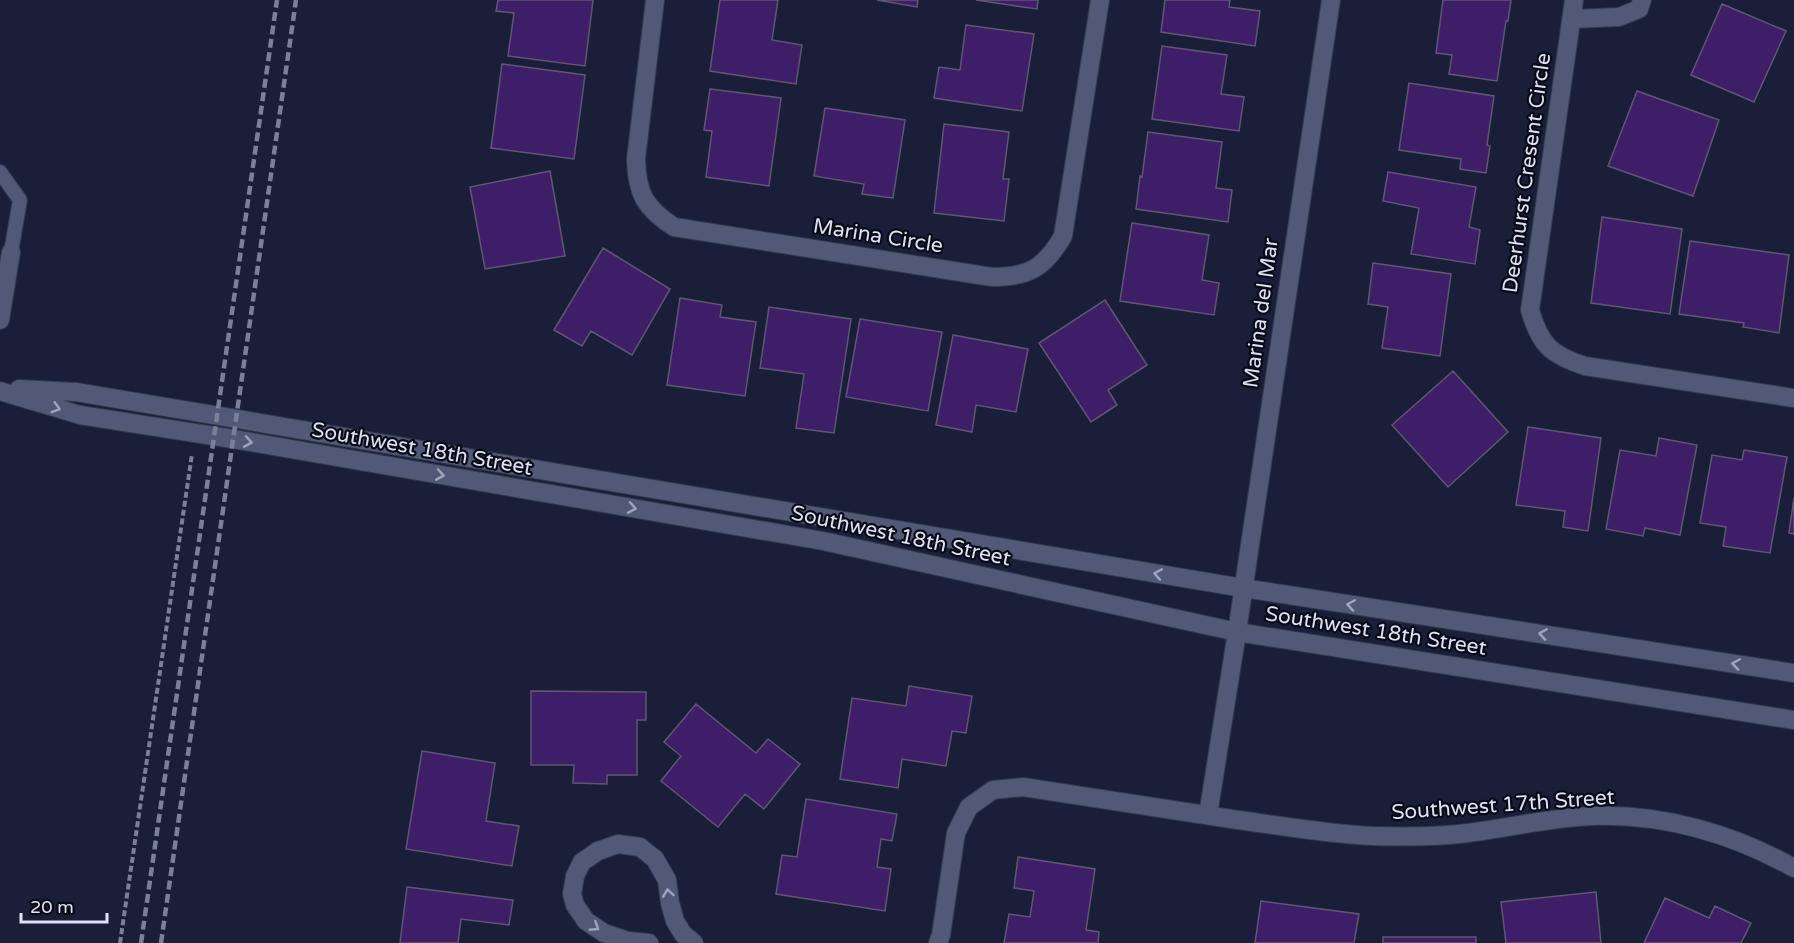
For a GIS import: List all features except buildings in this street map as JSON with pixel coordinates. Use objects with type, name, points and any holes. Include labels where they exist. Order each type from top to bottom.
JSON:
[{"type":"street","name":"Marina Circle","points":[[655,0],[636,159],[637,180],[644,199],[657,216],[674,227],[992,277],[1013,277],[1038,267],[1053,254],[1063,236],[1100,0]]},
{"type":"street","name":"Marina del Mar","points":[[1237,632],[1331,0]]},
{"type":"street","name":"Deerhurst Cresent Circle","points":[[1574,0],[1530,310],[1536,330],[1548,347],[1564,359],[1585,366],[1794,398]]},
{"type":"street","points":[[1572,19],[1619,18],[1639,9],[1642,0]]},
{"type":"street","points":[[0,320],[11,252]]},
{"type":"street","name":"Southwest 18th Street","points":[[0,390],[76,392],[1243,588],[1794,673]]},
{"type":"street","name":"Southwest 18th Street","points":[[0,390],[80,415],[823,541],[1237,632],[1794,720]]},
{"type":"street","points":[[1208,815],[1237,632]]},
{"type":"street","name":"Southwest 17th Street","points":[[938,943],[956,833],[969,807],[993,790],[1023,787],[1341,834],[1404,837],[1468,833],[1564,818],[1596,816],[1658,820],[1719,834],[1749,845],[1794,868]]},
{"type":"street","points":[[649,943],[628,941],[604,933],[586,921],[575,905],[572,894],[575,876],[582,862],[598,851],[618,844],[640,847],[656,859],[667,880],[675,921],[683,934],[694,943]]},
{"type":"lane","points":[[0,172],[20,200],[11,252]]},
{"type":"path","points":[[120,943],[195,434]]},
{"type":"railway","points":[[141,943],[277,0]]},
{"type":"railway","points":[[161,943],[296,0]]}]
